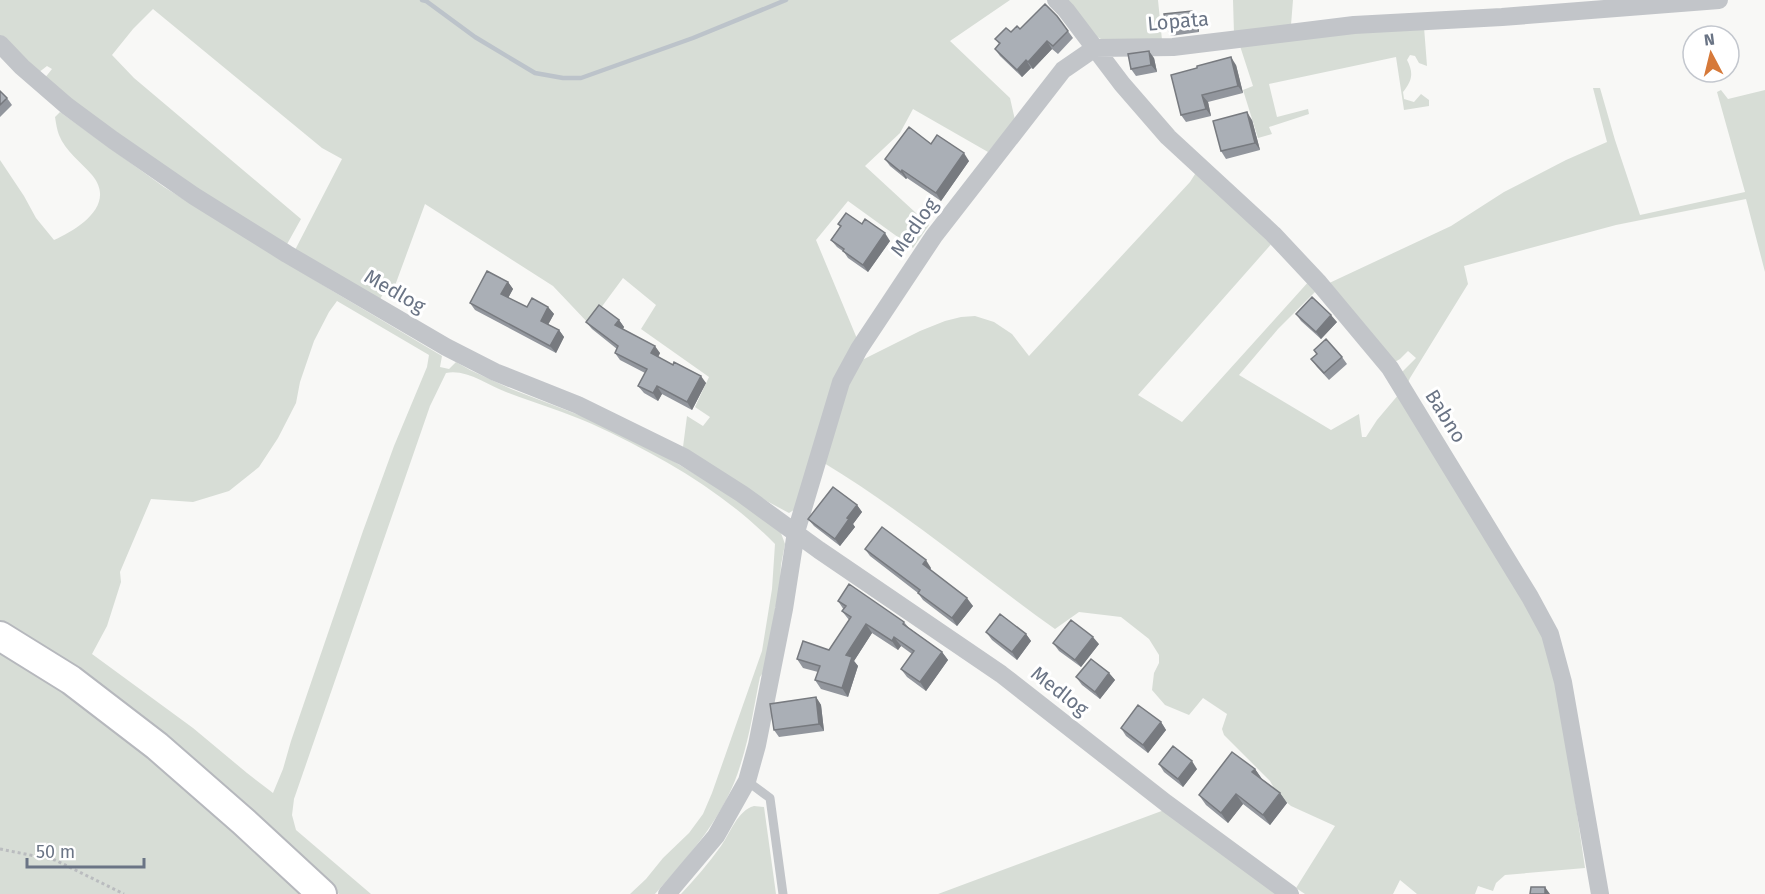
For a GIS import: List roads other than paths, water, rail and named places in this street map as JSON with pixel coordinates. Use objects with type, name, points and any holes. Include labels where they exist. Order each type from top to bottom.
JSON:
[{"type":"main road","points":[[0,636],[71,680],[157,746],[322,894]]},
{"type":"street","points":[[1056,0],[1095,48]]},
{"type":"street","name":"Lopata","points":[[1095,48],[1173,46],[1354,25],[1502,17],[1719,0]]},
{"type":"street","name":"Medlog","points":[[0,45],[67,106],[113,140],[194,196],[287,254],[446,347],[485,367],[578,405],[684,457],[742,494],[819,550],[1001,674],[1166,803],[1290,894]]},
{"type":"street","name":"Medlog","points":[[796,532],[841,382],[859,349],[934,236],[1020,124],[1063,70],[1095,48]]},
{"type":"street","name":"Babno","points":[[1095,48],[1122,84],[1168,137],[1273,234],[1319,283],[1390,368],[1530,597],[1550,634],[1563,682],[1600,894]]},
{"type":"street","points":[[667,894],[716,836],[747,781],[757,745],[784,609],[796,532]]},
{"type":"lane","points":[[747,781],[770,798],[783,894]]},
{"type":"waterway","points":[[422,0],[475,37],[535,73],[563,78],[581,78],[693,38],[786,0]]}]
